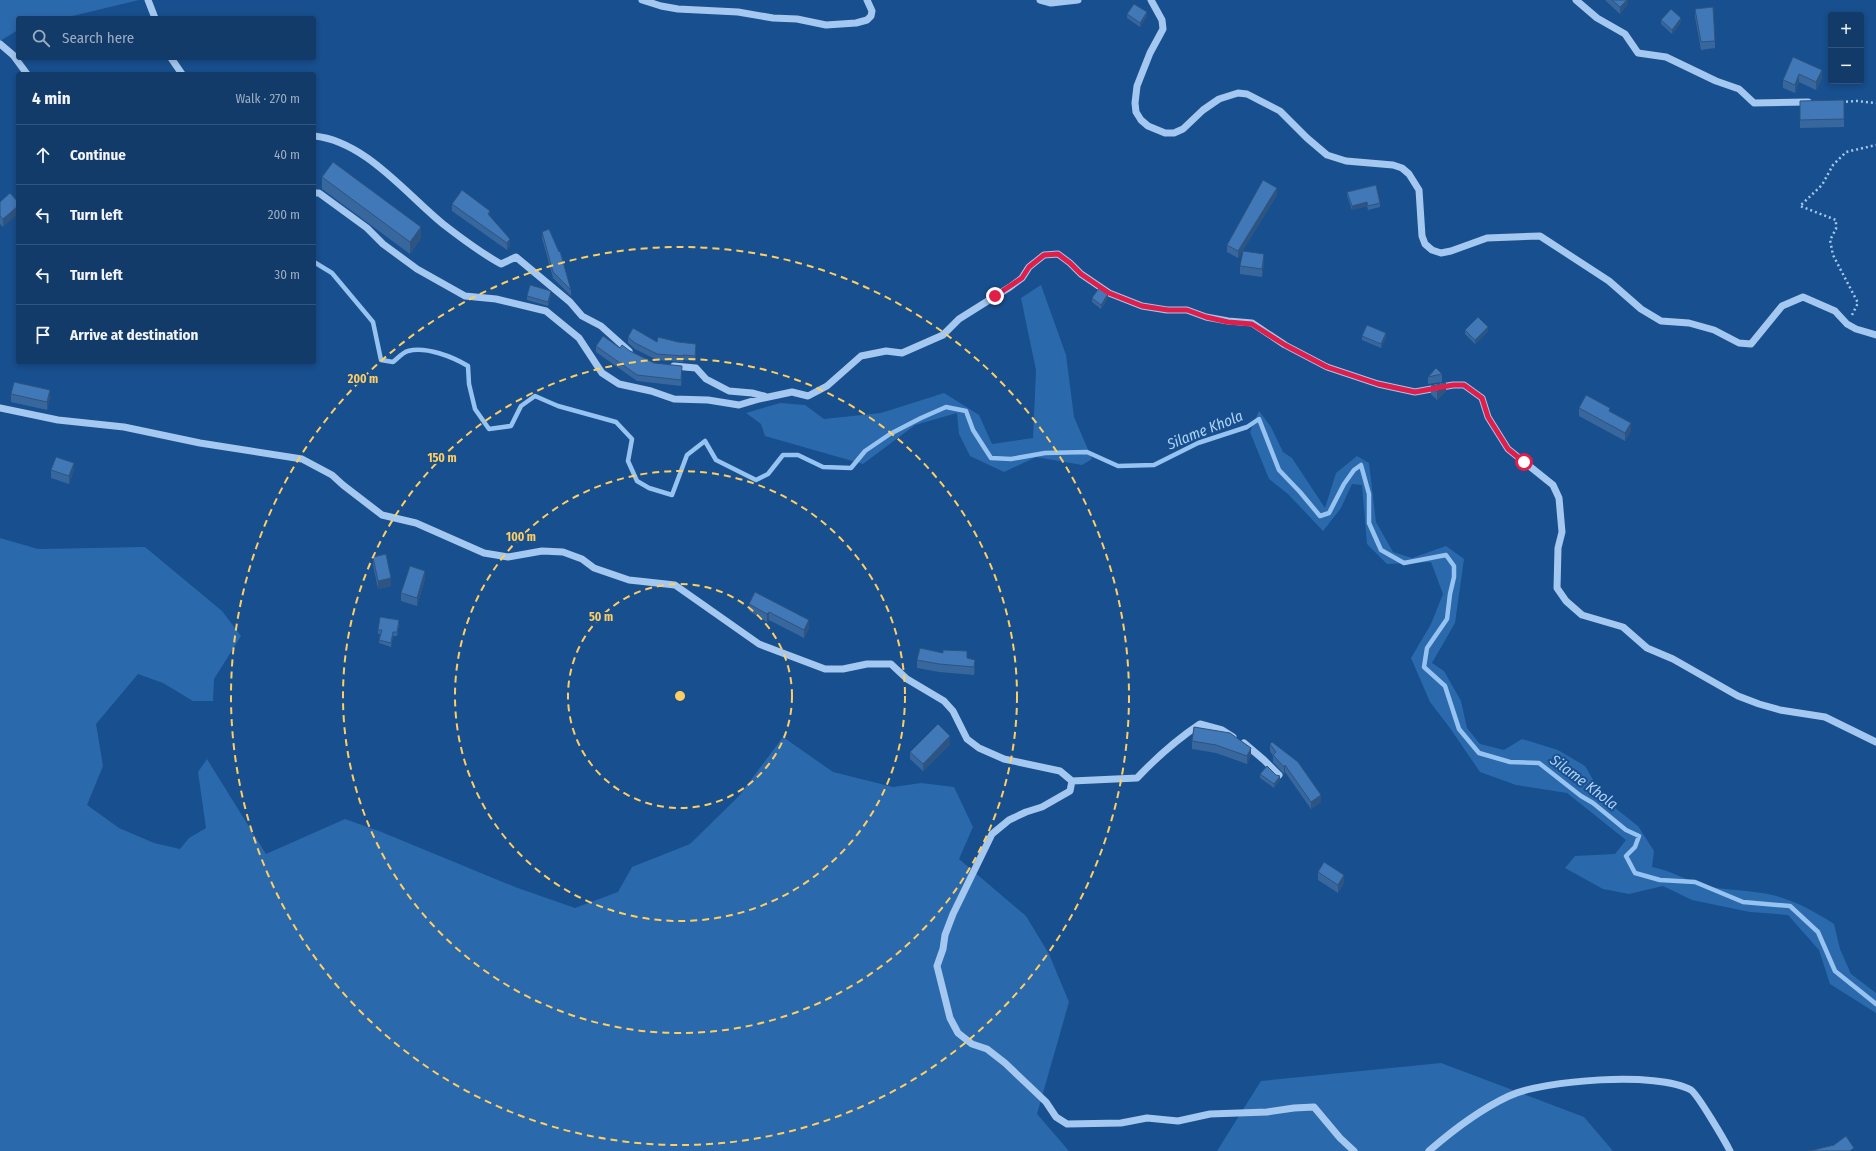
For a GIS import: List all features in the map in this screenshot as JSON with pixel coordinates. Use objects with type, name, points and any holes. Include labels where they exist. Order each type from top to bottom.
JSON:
[{"type":"street","points":[[148,0],[154,16]]},
{"type":"street","points":[[642,0],[661,6],[678,9],[738,12],[773,18],[797,19],[826,25],[856,23],[867,20],[871,16],[872,10],[867,0]]},
{"type":"street","points":[[1040,0],[1051,3],[1078,0]]},
{"type":"street","points":[[1151,0],[1162,20],[1163,29],[1150,52],[1137,86],[1135,103],[1136,112],[1141,120],[1148,126],[1164,133],[1174,133],[1183,130],[1211,103],[1219,98],[1238,93],[1247,94],[1280,111],[1307,138],[1327,155],[1346,161],[1393,165],[1402,168],[1409,174],[1419,190],[1422,236],[1425,244],[1432,250],[1441,253],[1486,238],[1540,236],[1609,281],[1641,309],[1662,321],[1689,324],[1714,330],[1739,343],[1750,344],[1782,306],[1803,297],[1834,311],[1846,324],[1856,329],[1876,335]]},
{"type":"street","points":[[1576,0],[1597,18],[1625,34],[1638,53],[1666,57],[1716,81],[1739,89],[1754,103],[1814,102]]},
{"type":"street","points":[[0,44],[16,58]]},
{"type":"street","points":[[17,60],[26,72]]},
{"type":"street","points":[[172,60],[181,72]]},
{"type":"street","points":[[316,137],[348,145],[380,168],[444,224],[489,257],[501,264],[516,257],[570,302],[582,316],[601,326],[632,353],[638,356]]},
{"type":"street","points":[[316,194],[319,193],[367,228],[383,244],[417,269],[465,296],[496,299],[546,311],[579,338],[602,373],[619,384],[674,398],[708,400],[738,405],[766,397],[792,392],[808,396],[827,386],[862,356],[886,351],[902,353],[943,335],[959,319],[1022,278],[1029,267],[1044,255],[1058,254],[1081,274],[1109,293],[1142,306],[1168,310],[1187,310],[1206,317],[1228,322],[1252,324],[1285,345],[1327,367],[1378,384],[1415,392],[1453,385],[1464,385],[1482,398],[1488,417],[1508,449],[1553,485],[1559,498],[1562,532],[1558,548],[1557,588],[1566,601],[1582,615],[1623,627],[1647,648],[1672,659],[1745,698],[1780,710],[1825,717],[1876,742]]},
{"type":"street","points":[[669,366],[696,368],[706,379],[729,392],[752,393],[766,397]]},
{"type":"street","points":[[0,408],[58,420],[124,427],[200,443],[302,459],[332,475],[382,515],[416,523],[484,553],[508,557],[542,551],[563,552],[582,559],[594,568],[629,580],[675,585],[759,644],[825,669],[842,669],[867,664],[891,664],[907,679],[944,701],[953,711],[967,739],[979,748],[1004,759],[1060,771],[1072,781],[1137,778],[1155,759],[1182,736],[1200,724],[1222,730],[1245,744],[1279,775]]},
{"type":"street","points":[[1072,781],[1070,791],[1042,807],[1026,812],[1009,820],[992,834],[953,914],[945,935],[943,949],[937,966],[950,1018],[958,1033],[972,1044],[987,1049],[1005,1063],[1046,1102],[1056,1117],[1067,1124],[1121,1123],[1147,1118],[1178,1120],[1210,1114],[1267,1112],[1314,1107],[1340,1138],[1354,1151]]},
{"type":"street","points":[[1429,1151],[1469,1118],[1510,1096],[1539,1087],[1578,1082],[1628,1080],[1679,1085],[1692,1091],[1704,1107],[1730,1151]]},
{"type":"path","points":[[1837,102],[1857,101],[1876,103]]},
{"type":"path","points":[[1846,324],[1858,303],[1833,255],[1830,240],[1836,229],[1836,220],[1800,206],[1822,185],[1833,165],[1846,152],[1876,145]]},
{"type":"shaded area","points":[[0,0],[139,0],[72,16],[16,16],[16,31],[0,41]]},
{"type":"shaded area","points":[[1041,285],[1066,355],[1074,417],[1092,459],[1082,465],[1036,457],[1004,472],[970,456],[959,434],[957,413],[915,425],[863,464],[765,436],[761,424],[746,413],[780,403],[805,405],[824,419],[881,413],[944,393],[979,415],[992,444],[1033,438],[1036,370],[1021,298]]},
{"type":"shaded area","points":[[1259,411],[1271,427],[1283,452],[1292,458],[1325,508],[1336,473],[1357,456],[1369,463],[1376,522],[1393,552],[1412,558],[1446,546],[1464,559],[1455,623],[1432,663],[1444,671],[1461,701],[1467,728],[1480,744],[1504,750],[1522,739],[1558,750],[1585,766],[1605,800],[1638,826],[1654,851],[1652,867],[1710,887],[1755,892],[1782,898],[1809,909],[1834,924],[1840,949],[1851,974],[1876,993],[1876,1013],[1830,984],[1819,950],[1788,915],[1750,912],[1692,900],[1663,886],[1629,894],[1603,889],[1565,868],[1575,856],[1615,854],[1626,840],[1567,793],[1516,785],[1480,772],[1430,702],[1411,658],[1431,624],[1443,594],[1431,562],[1387,564],[1367,544],[1362,485],[1352,484],[1341,508],[1323,531],[1288,494],[1269,479],[1250,432]]},
{"type":"shaded area","points":[[0,538],[38,549],[145,547],[222,611],[241,636],[214,679],[213,701],[193,701],[163,683],[138,674],[96,724],[103,766],[87,805],[119,828],[154,843],[180,849],[189,838],[206,828],[198,772],[207,759],[266,854],[345,819],[379,831],[515,887],[575,908],[618,892],[632,867],[690,844],[739,796],[783,737],[833,772],[893,787],[921,783],[954,787],[973,827],[959,859],[1026,916],[1049,954],[1069,1002],[1037,1114],[1069,1151],[0,1151]]},
{"type":"shaded area","points":[[1441,1063],[1584,1117],[1613,1151],[1217,1151],[1261,1081]]},
{"type":"building","points":[[1612,0],[1627,0],[1620,7]]},
{"type":"building","points":[[1134,4],[1147,12],[1140,23],[1127,14]]},
{"type":"building","points":[[1713,7],[1715,41],[1701,42],[1695,9]]},
{"type":"building","points":[[1671,9],[1681,18],[1672,30],[1661,20]]},
{"type":"building","points":[[1793,57],[1822,70],[1816,82],[1799,74],[1795,85],[1783,80]]},
{"type":"building","points":[[1844,100],[1844,119],[1800,120],[1800,101]]},
{"type":"building","points":[[333,162],[421,227],[410,242],[322,177]]},
{"type":"building","points":[[1263,180],[1277,188],[1238,251],[1227,245]]},
{"type":"building","points":[[1376,185],[1380,203],[1368,206],[1367,202],[1352,206],[1347,192]]},
{"type":"building","points":[[462,190],[490,211],[488,214],[510,239],[507,243],[452,204]]},
{"type":"building","points":[[10,193],[16,200],[16,208],[3,219],[0,216],[0,202]]},
{"type":"building","points":[[549,229],[559,252],[560,251],[571,290],[553,272],[542,232]]},
{"type":"building","points":[[1243,251],[1264,254],[1262,269],[1240,266]]},
{"type":"building","points":[[530,285],[551,291],[548,302],[527,296]]},
{"type":"building","points":[[1099,288],[1108,294],[1101,305],[1092,298]]},
{"type":"building","points":[[1478,317],[1488,327],[1475,340],[1465,330]]},
{"type":"building","points":[[1367,325],[1386,333],[1381,344],[1362,336]]},
{"type":"building","points":[[633,328],[657,342],[658,337],[678,342],[696,344],[695,356],[657,354],[635,343],[628,337]]},
{"type":"building","points":[[603,336],[620,348],[622,345],[630,351],[654,363],[682,366],[681,380],[637,375],[596,346]]},
{"type":"building","points":[[1436,368],[1442,374],[1428,377]]},
{"type":"building","points":[[14,382],[50,390],[47,402],[11,394]]},
{"type":"building","points":[[1446,383],[1437,392],[1431,386]]},
{"type":"building","points":[[1586,395],[1610,408],[1609,411],[1631,423],[1625,433],[1579,408]]},
{"type":"building","points":[[56,457],[74,463],[69,476],[51,470]]},
{"type":"building","points":[[386,554],[391,578],[378,581],[373,557]]},
{"type":"building","points":[[410,566],[425,571],[417,598],[401,593]]},
{"type":"building","points":[[755,592],[809,620],[804,630],[769,612],[767,614],[749,604]]},
{"type":"building","points":[[380,617],[399,620],[397,632],[393,632],[391,643],[379,640],[382,630],[378,630]]},
{"type":"building","points":[[920,648],[943,653],[943,650],[967,651],[967,658],[975,660],[974,667],[939,664],[917,660]]},
{"type":"building","points":[[938,724],[950,736],[923,764],[910,752]]},
{"type":"building","points":[[1194,727],[1230,733],[1251,748],[1247,756],[1216,745],[1192,741]]},
{"type":"building","points":[[1272,742],[1298,762],[1321,795],[1311,802],[1285,765],[1284,767],[1273,755],[1276,752],[1270,744]]},
{"type":"building","points":[[1267,766],[1276,775],[1280,776],[1274,784],[1260,774]]},
{"type":"building","points":[[1324,862],[1344,875],[1338,885],[1318,872]]},
{"type":"building","points":[[1846,1136],[1854,1148],[1850,1151],[1809,1151],[1834,1145]]},
{"type":"waterway","name":"Silame Khola","points":[[316,263],[332,273],[373,322],[381,360],[393,362],[406,352],[423,350],[439,353],[468,366],[469,384],[475,409],[489,429],[511,426],[521,406],[535,396],[558,406],[616,422],[632,439],[628,461],[637,481],[649,488],[672,495],[687,455],[705,441],[716,460],[756,480],[768,474],[783,455],[798,455],[823,467],[851,468],[865,451],[890,434],[946,407],[966,411],[973,430],[991,458],[1011,459],[1045,453],[1087,452],[1118,466],[1154,465],[1198,443],[1247,427],[1259,419],[1279,470],[1320,516],[1329,513],[1344,484],[1354,470],[1361,465],[1369,494],[1369,523],[1381,550],[1404,563],[1446,555],[1454,566],[1454,577],[1447,619],[1427,648],[1424,667],[1445,686],[1459,729],[1479,753],[1510,762],[1539,763],[1581,796],[1593,803],[1626,830],[1639,836],[1635,847],[1626,856],[1635,873],[1660,880],[1695,882],[1743,902],[1790,906],[1818,932],[1835,971],[1876,1004]]},
{"type":"route","points":[[995,296],[1022,278],[1029,267],[1044,255],[1058,254],[1081,274],[1109,293],[1142,306],[1168,310],[1187,310],[1206,317],[1228,322],[1252,324],[1285,345],[1327,367],[1378,384],[1415,392],[1453,385],[1464,385],[1482,398],[1488,417],[1508,449],[1524,462]]}]
